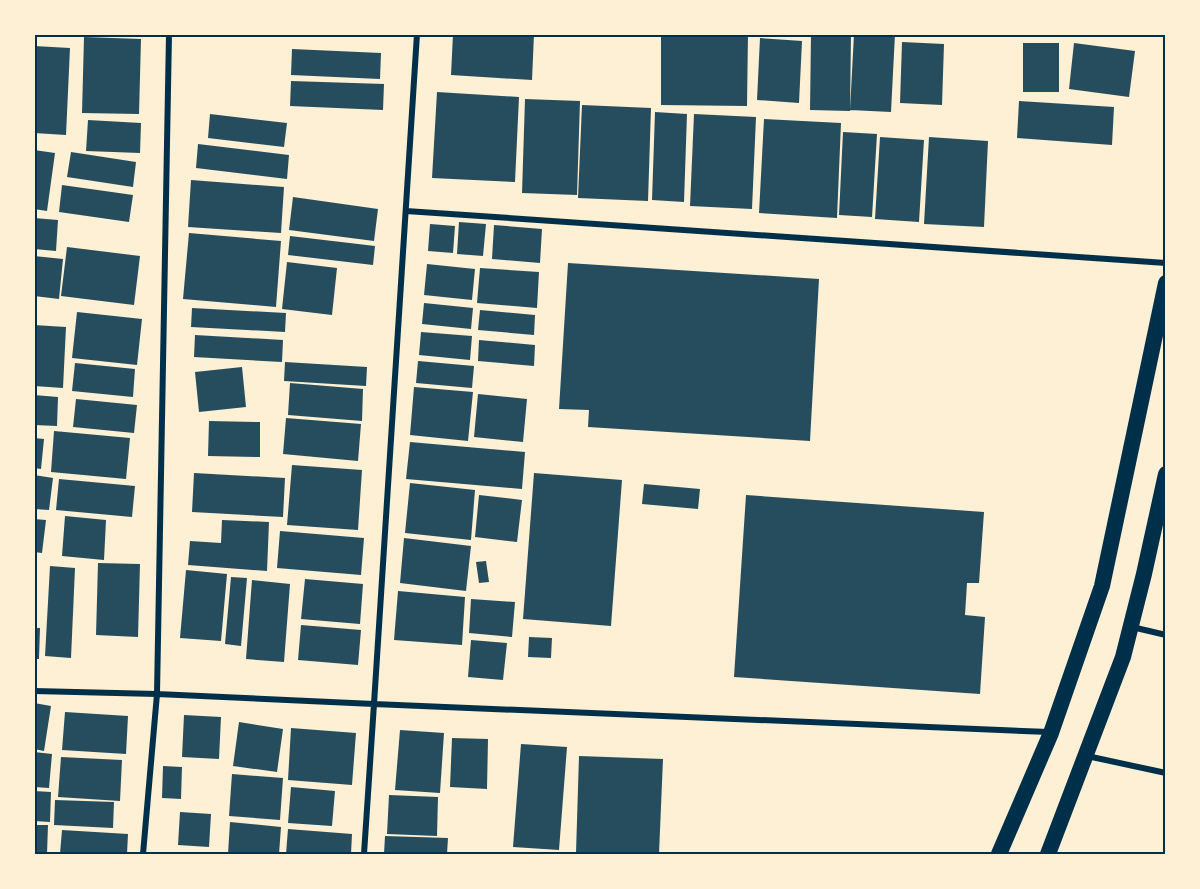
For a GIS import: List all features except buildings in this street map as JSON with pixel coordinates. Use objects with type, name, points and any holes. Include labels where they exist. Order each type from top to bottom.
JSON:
[{"type":"highway","points":[[999,855],[1051,733],[1101,586],[1166,283]]},
{"type":"highway","points":[[1048,855],[1123,657],[1166,474]]},
{"type":"street","points":[[143,855],[157,694],[169,34]]},
{"type":"street","points":[[364,855],[417,34]]},
{"type":"street","points":[[406,211],[1166,263]]},
{"type":"street","points":[[1131,626],[1166,635]]},
{"type":"street","points":[[34,691],[157,694],[1051,733]]},
{"type":"street","points":[[1086,756],[1166,773]]}]
